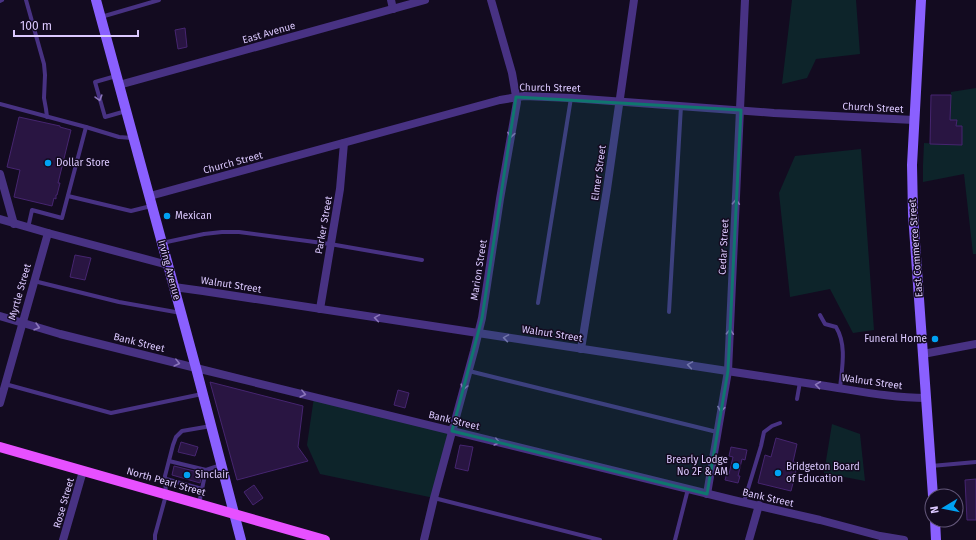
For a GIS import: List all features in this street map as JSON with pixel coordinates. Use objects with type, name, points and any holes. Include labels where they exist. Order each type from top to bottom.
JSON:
[{"type":"main road","name":"North Pearl Street","points":[[0,447],[326,540]]},
{"type":"street","name":"Irving Avenue","points":[[96,0],[241,540]]},
{"type":"street","points":[[391,0],[393,9]]},
{"type":"street","name":"East Avenue","points":[[118,80],[162,74],[424,0]]},
{"type":"street","name":"Marion Street","points":[[424,540],[482,318],[517,102],[512,73],[491,0]]},
{"type":"street","name":"Elmer Street","points":[[580,349],[607,189],[634,0]]},
{"type":"street","name":"Cedar Street","points":[[708,494],[728,371],[745,0]]},
{"type":"street","name":"East Commerce Street","points":[[921,0],[912,165],[913,214],[932,488]]},
{"type":"street","name":"Church Street","points":[[151,201],[344,143],[500,100],[516,97],[546,96],[782,113],[914,120]]},
{"type":"street","name":"Parker Street","points":[[320,309],[340,189],[344,143]]},
{"type":"street","points":[[0,174],[14,224]]},
{"type":"street","points":[[0,220],[168,265]]},
{"type":"street","name":"Myrtle Street","points":[[0,403],[3,385],[48,233]]},
{"type":"street","name":"Walnut Street","points":[[174,287],[840,388],[901,397],[926,398]]},
{"type":"street","name":"Bank Street","points":[[0,316],[60,334],[196,368],[708,494],[759,505],[870,537],[904,540]]},
{"type":"street","points":[[923,354],[976,344]]},
{"type":"street","name":"Rose Street","points":[[63,540],[83,471]]},
{"type":"street","points":[[749,540],[759,505]]},
{"type":"street","points":[[935,528],[936,540]]},
{"type":"lane","points":[[26,0],[44,64],[44,98],[47,117]]},
{"type":"lane","points":[[100,17],[159,0]]},
{"type":"lane","points":[[118,80],[95,82],[105,117],[126,111]]},
{"type":"lane","points":[[538,303],[571,98]]},
{"type":"lane","points":[[0,104],[119,137],[134,138]]},
{"type":"lane","points":[[669,312],[681,105]]},
{"type":"lane","points":[[28,228],[32,210],[62,218],[86,127]]},
{"type":"lane","points":[[68,196],[131,211],[151,201]]},
{"type":"lane","points":[[162,243],[204,234],[239,232],[330,244],[422,260]]},
{"type":"lane","points":[[34,281],[119,302],[181,313]]},
{"type":"lane","points":[[820,315],[825,324],[836,327],[840,334],[843,356],[840,388]]},
{"type":"lane","points":[[469,371],[718,432]]},
{"type":"lane","points":[[797,399],[800,382]]},
{"type":"lane","points":[[3,385],[111,413],[203,394]]},
{"type":"lane","points":[[744,502],[764,432],[772,426],[780,423]]},
{"type":"lane","points":[[155,540],[166,495],[165,476],[176,437],[182,431],[211,426]]},
{"type":"lane","points":[[169,461],[206,470],[221,466]]},
{"type":"lane","points":[[931,466],[976,462]]},
{"type":"lane","points":[[199,504],[206,470]]},
{"type":"lane","points":[[166,479],[202,489]]},
{"type":"lane","points":[[675,540],[688,489]]},
{"type":"lane","points":[[434,498],[600,540]]},
{"type":"highlighted area","points":[[516,97],[741,110],[728,371],[707,494],[452,431],[482,318]]},
{"type":"green space","points":[[792,0],[856,0],[860,54],[816,59],[807,78],[782,84]]},
{"type":"green space","points":[[976,88],[976,254],[973,254],[964,174],[923,182],[923,165],[924,143],[962,145],[962,126],[956,126],[956,120],[950,120],[951,92]]},
{"type":"green space","points":[[861,149],[874,330],[853,333],[830,289],[790,297],[779,193],[795,156]]},
{"type":"green space","points":[[314,397],[452,431],[434,498],[320,474],[307,445]]},
{"type":"green space","points":[[832,424],[860,434],[865,481],[824,473]]},
{"type":"building","points":[[185,28],[187,47],[178,49],[175,30]]},
{"type":"building","points":[[931,95],[951,95],[950,120],[957,120],[956,126],[962,126],[962,145],[930,144]]},
{"type":"building","points":[[19,117],[60,126],[71,130],[58,183],[60,183],[56,199],[54,198],[52,206],[14,197],[20,170],[7,167]]},
{"type":"building","points":[[75,255],[91,258],[85,280],[70,277]]},
{"type":"building","points":[[210,382],[303,406],[298,447],[308,461],[237,480]]},
{"type":"building","points":[[398,390],[409,393],[405,408],[394,405]]},
{"type":"building","name":"Bridgeton Board of Education","points":[[776,438],[797,444],[793,462],[798,463],[791,491],[758,483],[765,455],[771,457]]},
{"type":"building","points":[[181,442],[198,447],[195,456],[178,452]]},
{"type":"building","points":[[460,445],[473,447],[468,471],[455,468]]},
{"type":"building","name":"Brearly Lodge No 2F & AM","points":[[731,447],[747,450],[745,460],[742,459],[738,483],[725,480],[727,473],[729,474],[733,457],[729,456]]},
{"type":"building","name":"Sinclair","points":[[174,466],[202,473],[200,483],[172,475]]},
{"type":"building","points":[[976,479],[976,520],[967,520],[965,480]]},
{"type":"building","points":[[254,485],[263,498],[253,505],[244,492]]},
{"type":"place","name":"Dollar Store","points":[[48,163]]},
{"type":"place","name":"Mexican","points":[[167,216]]},
{"type":"place","name":"Funeral Home","points":[[935,339]]},
{"type":"place","name":"Brearly Lodge No 2F & AM","points":[[736,466]]},
{"type":"place","name":"Bridgeton Board of Education","points":[[778,473]]},
{"type":"place","name":"Sinclair","points":[[187,475]]}]
